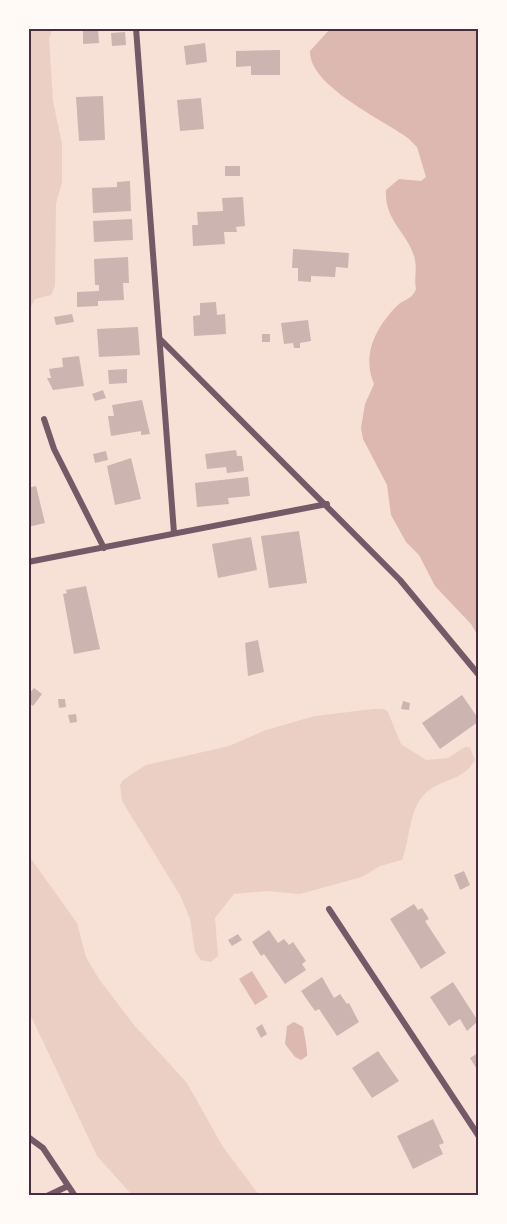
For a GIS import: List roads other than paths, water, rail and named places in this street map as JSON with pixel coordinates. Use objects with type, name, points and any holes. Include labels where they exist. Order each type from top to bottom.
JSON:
[{"type":"street","points":[[136,28],[174,533]]},
{"type":"street","points":[[160,339],[327,504],[400,580],[478,674]]},
{"type":"street","points":[[44,419],[54,449],[104,548]]},
{"type":"street","points":[[28,562],[327,504]]},
{"type":"street","points":[[329,909],[478,1135]]},
{"type":"street","points":[[28,1137],[43,1148],[75,1196]]},
{"type":"street","points":[[47,1196],[68,1186]]}]
